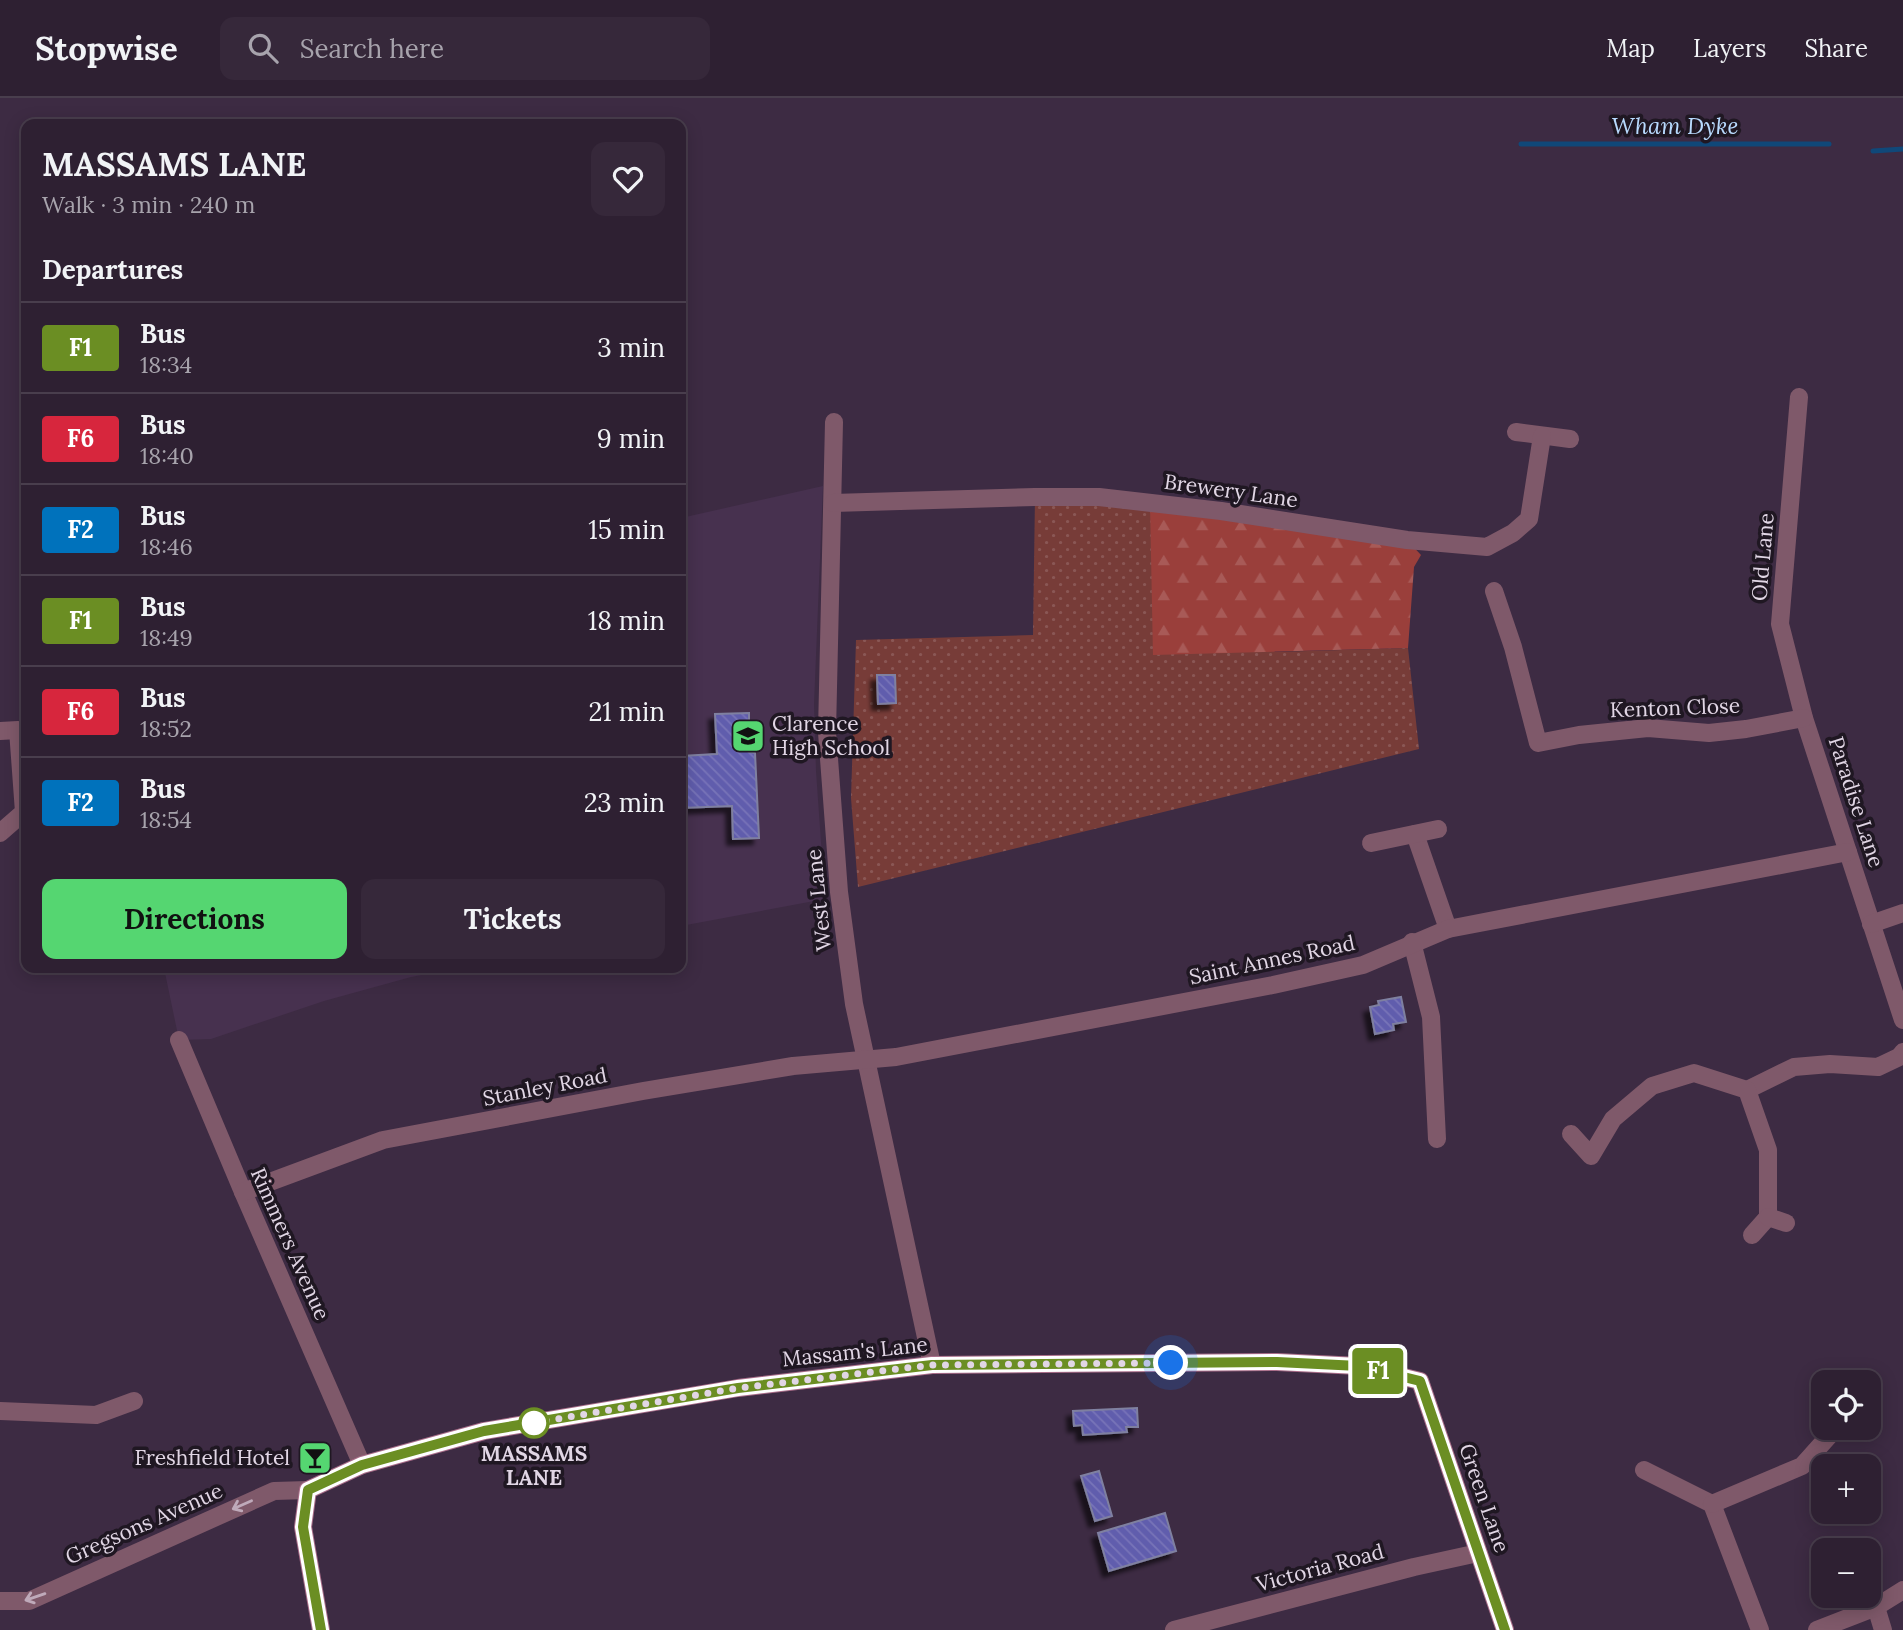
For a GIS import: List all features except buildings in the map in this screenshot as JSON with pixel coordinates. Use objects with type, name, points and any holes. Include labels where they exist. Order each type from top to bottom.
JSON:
[{"type":"street","name":"Old Lane","points":[[1799,397],[1780,625],[1804,718]]},
{"type":"street","name":"West Lane","points":[[834,422],[827,732],[839,892],[854,1004],[932,1365]]},
{"type":"street","points":[[1516,432],[1570,439]]},
{"type":"street","name":"Brewery Lane","points":[[833,503],[1035,497],[1099,498],[1221,511],[1407,540],[1487,547],[1513,533],[1529,519],[1542,436]]},
{"type":"street","name":"Kenton Close","points":[[1494,591],[1513,647],[1538,743],[1578,735],[1648,728],[1709,733],[1804,718]]},
{"type":"street","name":"Paradise Lane","points":[[1804,718],[1903,1020]]},
{"type":"street","points":[[0,731],[18,730],[21,771]]},
{"type":"street","points":[[0,833],[21,815]]},
{"type":"street","points":[[1371,843],[1438,829]]},
{"type":"street","points":[[1415,834],[1448,929]]},
{"type":"street","name":"Saint Annes Road","points":[[865,1058],[909,1054],[1273,985],[1363,965],[1448,929],[1848,852]]},
{"type":"street","points":[[1871,924],[1903,914]]},
{"type":"street","points":[[1412,942],[1431,1017],[1437,1139]]},
{"type":"street","name":"Rimmers Avenue","points":[[179,1040],[362,1465]]},
{"type":"street","points":[[1571,1134],[1591,1156],[1614,1119],[1652,1086],[1694,1073],[1747,1090],[1794,1068],[1830,1064],[1878,1068],[1903,1052]]},
{"type":"street","name":"Stanley Road","points":[[243,1192],[383,1140],[643,1091],[793,1066],[865,1058]]},
{"type":"street","points":[[1747,1090],[1768,1150],[1768,1217],[1752,1235]]},
{"type":"street","points":[[1768,1217],[1786,1223]]},
{"type":"street","name":"Massam's Lane","points":[[308,1490],[362,1465],[484,1431],[738,1388],[932,1365],[1277,1362],[1359,1366],[1420,1381]]},
{"type":"street","name":"Green Lane","points":[[1420,1381],[1505,1630]]},
{"type":"street","points":[[0,1411],[96,1415],[134,1401]]},
{"type":"street","points":[[1712,1504],[1802,1466],[1825,1440]]},
{"type":"street","points":[[1644,1470],[1712,1504],[1760,1630]]},
{"type":"street","points":[[308,1490],[303,1527],[321,1630]]},
{"type":"street","name":"Gregsons Avenue","points":[[0,1601],[29,1601],[274,1491],[308,1490]]},
{"type":"street","name":"Victoria Road","points":[[1174,1630],[1414,1567],[1478,1553]]},
{"type":"street","points":[[1881,1604],[1903,1590]]},
{"type":"street","points":[[1817,1630],[1873,1608]]},
{"type":"street","points":[[1876,1608],[1883,1630]]},
{"type":"shaded area","name":"Clarence High School","points":[[823,486],[814,704],[825,899],[686,925],[686,517]]},
{"type":"shaded area","points":[[1035,497],[1150,503],[1275,652],[1408,648],[1419,749],[858,887],[851,798],[856,640],[1033,635]]},
{"type":"shaded area","points":[[165,973],[432,973],[324,1001],[211,1039],[179,1040]]},
{"type":"green space","points":[[1150,503],[1407,540],[1421,555],[1414,567],[1408,648],[1153,655]]},
{"type":"waterway","name":"Wham Dyke","points":[[1521,144],[1829,144]]},
{"type":"waterway","name":"Wham Dyke","points":[[1873,151],[1903,149]]},
{"type":"bus line","name":"F1","points":[[321,1630],[303,1527],[308,1490],[362,1465],[484,1431],[738,1388],[932,1365],[1277,1362],[1359,1366],[1420,1381],[1505,1630]]},
{"type":"place","name":"Clarence High School","points":[[748,736]]},
{"type":"place","name":"MASSAMS LANE","points":[[534,1423]]},
{"type":"place","name":"Freshfield Hotel","points":[[315,1458]]},
{"type":"route","points":[[534,1423],[738,1388],[932,1365],[1171,1363]]}]
